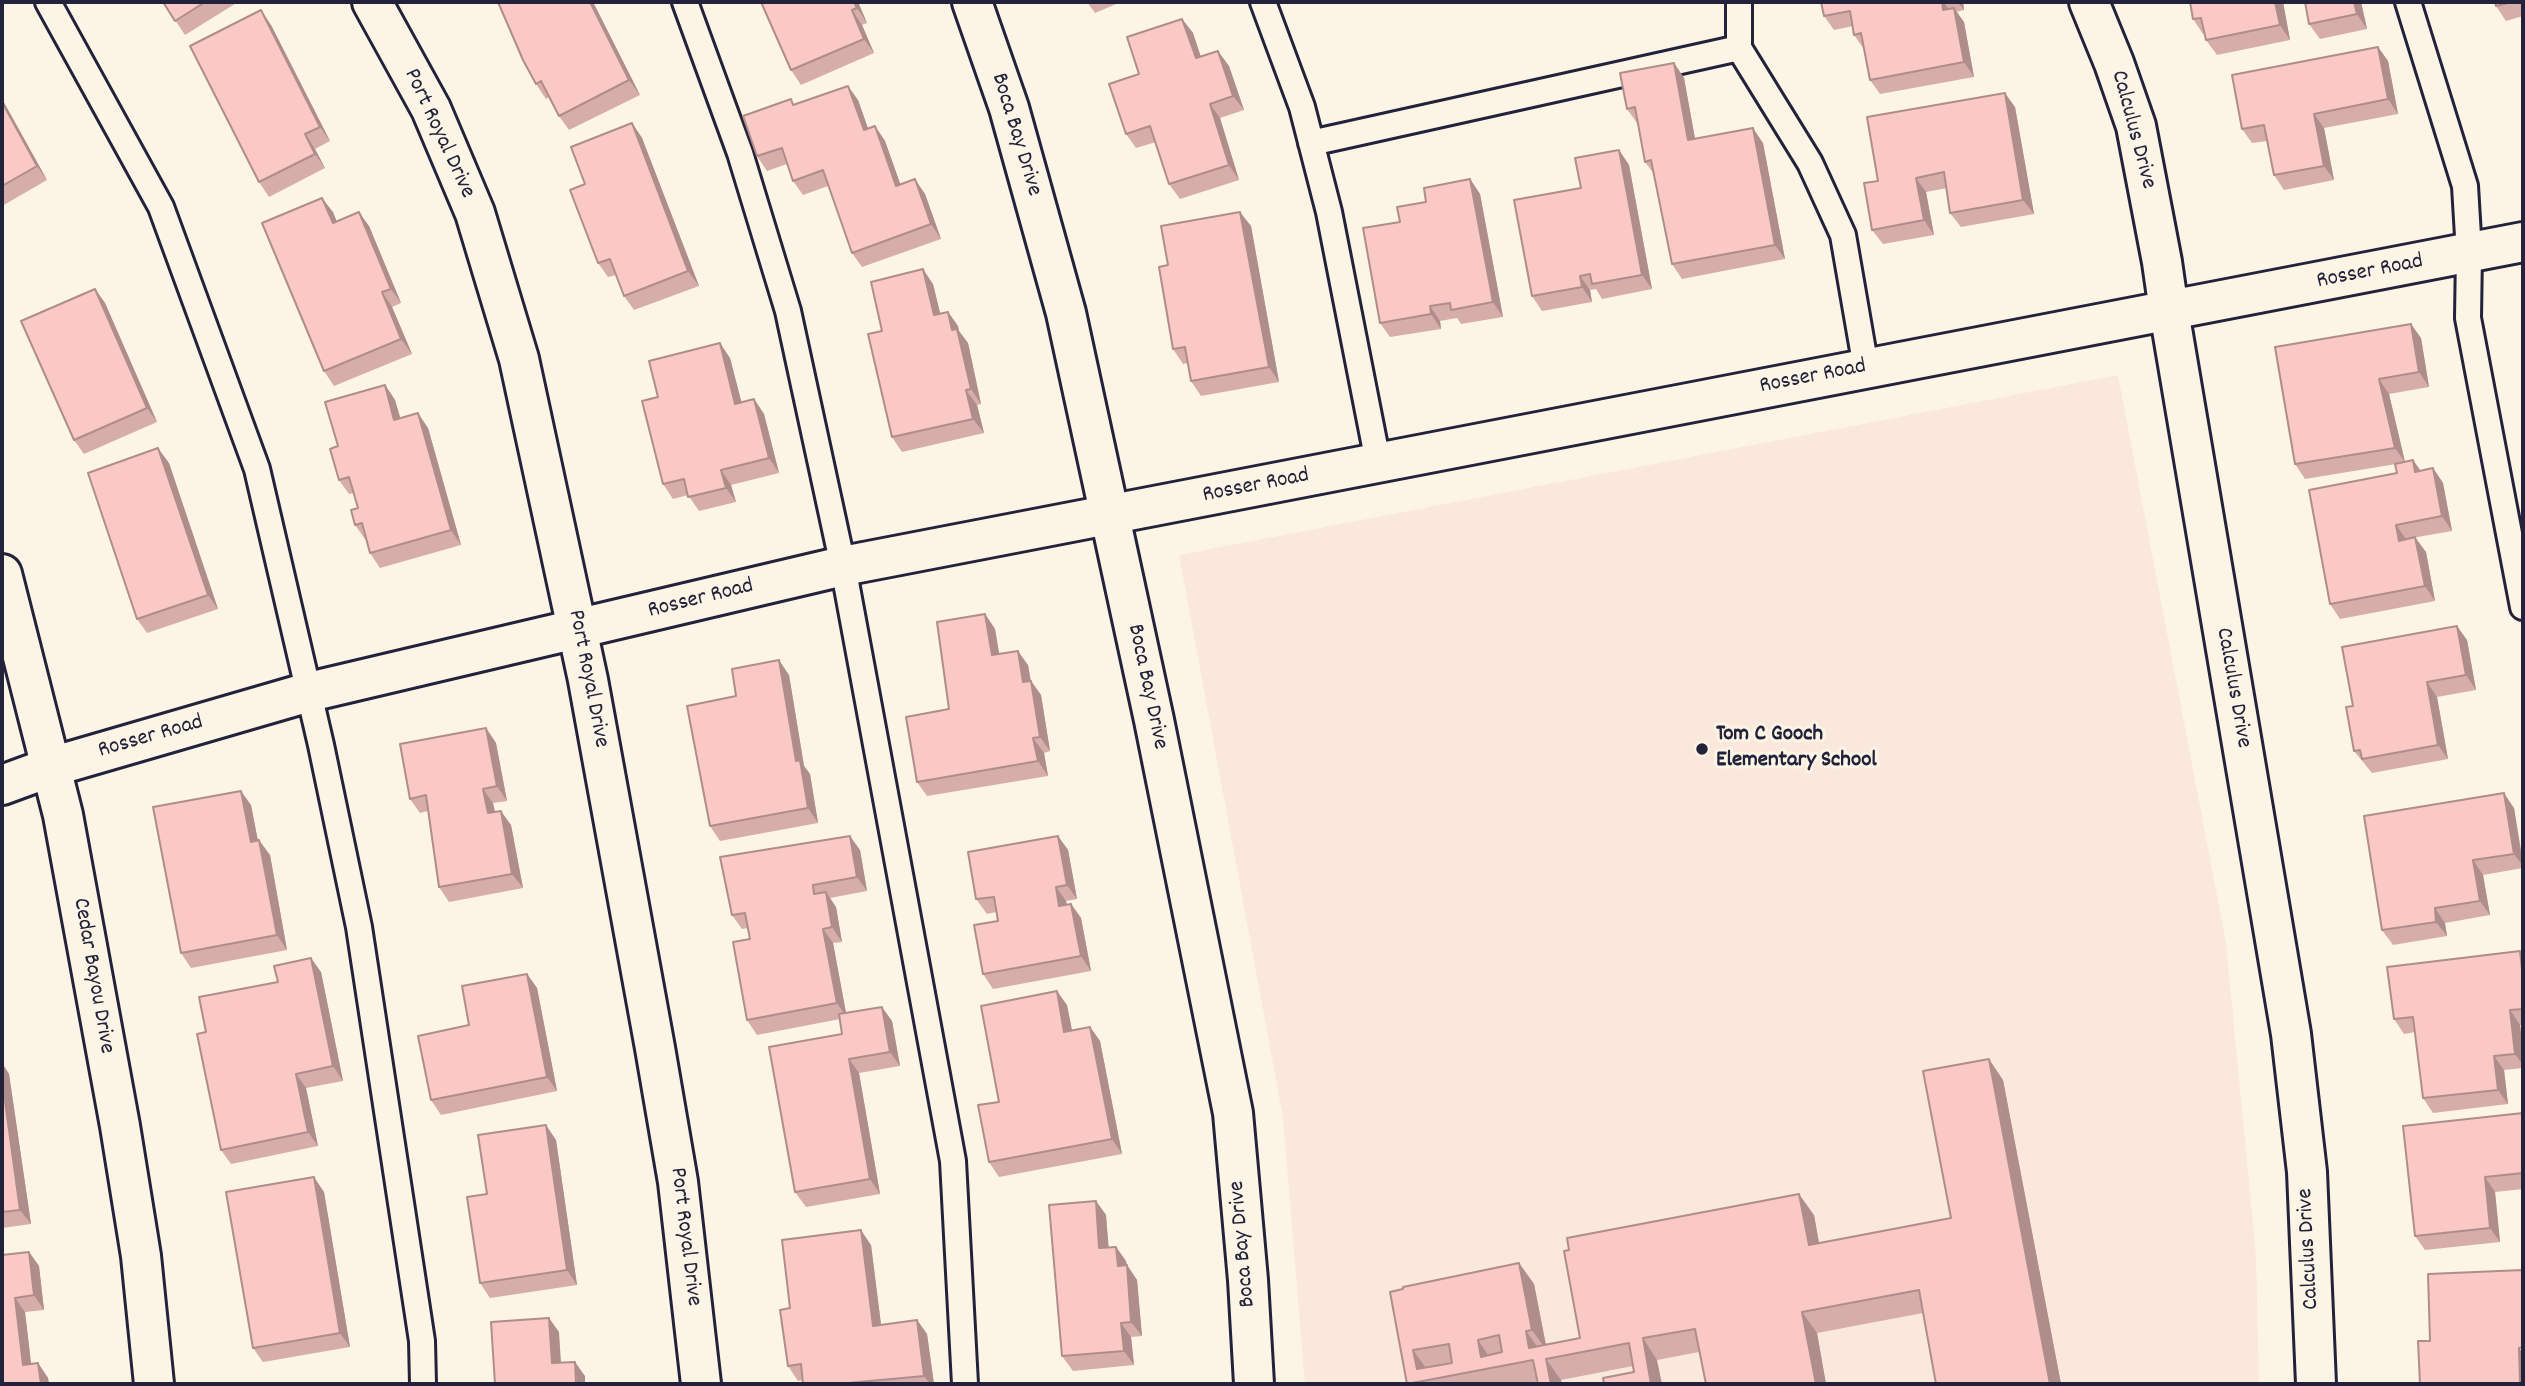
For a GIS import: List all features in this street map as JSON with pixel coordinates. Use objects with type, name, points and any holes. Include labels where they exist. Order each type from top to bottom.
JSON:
[{"type":"street","name":"Port Royal Drive","points":[[372,2],[431,109],[475,213],[519,359],[591,694],[678,1182],[701,1384]]},
{"type":"street","name":"Boca Bay Drive","points":[[972,2],[1009,108],[1066,313],[1233,1113],[1254,1384]]},
{"type":"street","name":"Calculus Drive","points":[[2088,2],[2115,63],[2136,126],[2160,249],[2291,1034],[2307,1172],[2316,1384]]},
{"type":"street","name":"Rosser Road","points":[[2,785],[51,767],[309,692],[843,566],[2523,242]]},
{"type":"street","name":"Cedar Bayou Drive","points":[[2,574],[63,815],[141,1256],[154,1384]]},
{"type":"lane","points":[[48,2],[161,207],[257,470],[309,692],[359,928],[422,1341],[423,1384]]},
{"type":"lane","points":[[685,2],[740,153],[788,311],[843,566],[953,1161],[965,1384]]},
{"type":"lane","points":[[1263,2],[1302,107],[1329,212],[1378,463]]},
{"type":"lane","points":[[1738,2],[1739,48],[1810,163],[1843,235],[1866,368]]},
{"type":"lane","points":[[2408,2],[2465,186],[2469,318],[2523,607]]},
{"type":"lane","points":[[1311,143],[1739,48]]},
{"type":"shaded area","name":"Tom C Gooch Elementary School","points":[[2118,375],[2226,943],[2256,1255],[2259,1384],[1305,1384],[1283,1118],[1179,555]]},
{"type":"building","points":[[163,2],[205,2],[175,21]]},
{"type":"building","points":[[498,2],[590,2],[629,80],[559,116],[541,81],[536,84],[523,60]]},
{"type":"building","points":[[761,2],[854,2],[857,8],[852,10],[864,39],[791,70]]},
{"type":"building","points":[[1821,2],[1942,2],[1943,10],[1954,8],[1964,62],[1870,80],[1861,33],[1854,35],[1850,11],[1824,16]]},
{"type":"building","points":[[2190,2],[2275,2],[2280,25],[2206,40],[2201,18],[2193,19]]},
{"type":"building","points":[[2305,2],[2354,2],[2357,14],[2309,24]]},
{"type":"building","points":[[2495,2],[2512,2],[2496,6]]},
{"type":"building","points":[[261,10],[320,127],[305,134],[315,154],[259,182],[190,46]]},
{"type":"building","points":[[1182,19],[1196,58],[1218,51],[1233,96],[1210,104],[1229,165],[1169,184],[1150,126],[1126,134],[1109,84],[1139,74],[1127,37]]},
{"type":"building","points":[[2378,47],[2388,99],[2314,114],[2324,166],[2274,175],[2264,125],[2242,129],[2232,75]]},
{"type":"building","points":[[1674,63],[1688,140],[1753,128],[1775,245],[1672,264],[1651,160],[1645,162],[1635,107],[1627,109],[1620,73]]},
{"type":"building","points":[[848,86],[864,130],[875,126],[896,186],[915,179],[931,224],[852,253],[823,170],[793,181],[782,148],[757,156],[743,116],[791,99],[793,105]]},
{"type":"building","points":[[2005,93],[2023,200],[1950,213],[1944,172],[1916,178],[1924,220],[1872,230],[1864,183],[1878,181],[1867,117]]},
{"type":"building","points":[[2,102],[37,166],[2,186]]},
{"type":"building","points":[[632,123],[688,271],[624,296],[610,259],[598,263],[570,190],[585,184],[571,147]]},
{"type":"building","points":[[1619,150],[1642,275],[1592,284],[1590,274],[1580,276],[1582,287],[1532,296],[1514,200],[1581,188],[1575,158]]},
{"type":"building","points":[[1470,179],[1493,302],[1451,310],[1450,303],[1430,306],[1431,314],[1380,323],[1363,228],[1400,222],[1397,207],[1426,202],[1424,188]]},
{"type":"building","points":[[322,198],[333,223],[359,212],[391,289],[382,292],[401,339],[324,371],[262,223]]},
{"type":"building","points":[[1240,212],[1269,367],[1191,381],[1185,347],[1173,349],[1159,267],[1168,265],[1161,226]]},
{"type":"building","points":[[923,269],[934,315],[948,312],[952,330],[957,329],[971,389],[966,390],[973,419],[892,437],[868,334],[882,331],[871,282]]},
{"type":"building","points":[[95,289],[147,408],[74,440],[21,321]]},
{"type":"building","points":[[2411,324],[2419,372],[2379,379],[2395,448],[2295,464],[2275,347]]},
{"type":"building","points":[[720,343],[735,404],[754,399],[769,458],[721,470],[726,488],[688,497],[684,479],[663,484],[642,401],[658,397],[649,361]]},
{"type":"building","points":[[385,385],[394,420],[418,413],[451,530],[370,553],[362,523],[355,525],[351,510],[358,508],[349,477],[339,480],[330,449],[338,446],[325,402]]},
{"type":"building","points":[[158,448],[208,595],[137,619],[88,473]]},
{"type":"building","points":[[2413,460],[2415,472],[2433,468],[2442,516],[2396,525],[2399,541],[2415,537],[2425,586],[2330,604],[2309,490],[2397,473],[2395,464]]},
{"type":"building","points":[[985,614],[992,655],[1018,651],[1023,682],[1031,681],[1040,737],[1033,738],[1038,761],[917,782],[906,717],[949,709],[937,622]]},
{"type":"building","points":[[2457,626],[2466,675],[2427,682],[2438,745],[2362,759],[2360,750],[2354,751],[2346,707],[2353,706],[2342,647]]},
{"type":"building","points":[[779,660],[796,761],[800,760],[808,808],[710,826],[687,706],[736,696],[732,669]]},
{"type":"building","points":[[486,728],[497,786],[483,789],[488,813],[501,811],[512,874],[439,887],[426,795],[410,799],[400,744]]},
{"type":"building","points":[[241,791],[251,842],[259,840],[277,935],[181,953],[153,807]]},
{"type":"building","points":[[2504,793],[2514,854],[2473,860],[2480,901],[2435,908],[2436,922],[2382,930],[2364,816]]},
{"type":"building","points":[[850,836],[857,877],[813,885],[814,894],[826,892],[832,927],[823,929],[837,1003],[747,1020],[733,942],[750,939],[745,913],[732,915],[720,857]]},
{"type":"building","points":[[1058,836],[1067,885],[1056,887],[1059,906],[1071,904],[1081,956],[983,974],[974,925],[998,921],[994,897],[976,899],[968,852]]},
{"type":"building","points":[[2520,951],[2523,1009],[2510,1010],[2515,1054],[2494,1056],[2498,1090],[2423,1098],[2413,1017],[2394,1019],[2387,967]]},
{"type":"building","points":[[311,958],[333,1066],[296,1074],[308,1132],[221,1150],[197,1034],[206,1032],[199,997],[278,982],[274,966]]},
{"type":"building","points":[[527,974],[547,1077],[431,1100],[418,1036],[469,1025],[462,986]]},
{"type":"building","points":[[1057,991],[1064,1032],[1090,1027],[1112,1139],[989,1162],[978,1105],[999,1102],[981,1006]]},
{"type":"building","points":[[882,1007],[890,1052],[849,1059],[870,1179],[795,1192],[769,1047],[842,1034],[839,1014]]},
{"type":"building","points":[[1989,1059],[2050,1384],[1936,1384],[1919,1290],[1802,1312],[1816,1384],[1706,1384],[1695,1329],[1643,1338],[1651,1384],[1604,1384],[1603,1378],[1634,1372],[1629,1343],[1546,1359],[1551,1384],[1538,1384],[1533,1360],[1407,1384],[1390,1292],[1403,1287],[1519,1263],[1532,1330],[1526,1331],[1529,1348],[1580,1338],[1564,1251],[1569,1250],[1567,1238],[1799,1194],[1809,1245],[1951,1218],[1923,1071]],"holes":[[[1499,1335],[1502,1352],[1481,1357],[1478,1340]],[[1449,1344],[1452,1363],[1417,1369],[1413,1350]]]},
{"type":"building","points":[[2,1079],[20,1210],[2,1212]]},
{"type":"building","points":[[2523,1113],[2523,1173],[2485,1177],[2490,1228],[2415,1236],[2403,1126]]},
{"type":"building","points":[[546,1125],[567,1270],[480,1283],[467,1197],[487,1194],[478,1135]]},
{"type":"building","points":[[314,1177],[340,1333],[253,1348],[226,1192]]},
{"type":"building","points":[[1096,1201],[1099,1248],[1116,1247],[1118,1266],[1127,1265],[1131,1322],[1121,1323],[1124,1351],[1062,1356],[1049,1205]]},
{"type":"building","points":[[861,1230],[873,1326],[917,1320],[924,1376],[837,1384],[803,1384],[801,1364],[788,1366],[780,1310],[790,1308],[782,1240]]},
{"type":"building","points":[[29,1252],[34,1295],[15,1298],[23,1365],[38,1363],[41,1384],[2,1384],[2,1255]]},
{"type":"building","points":[[2523,1270],[2520,1384],[2420,1384],[2418,1341],[2430,1341],[2428,1274]]},
{"type":"building","points":[[549,1318],[552,1363],[575,1362],[576,1383],[583,1384],[495,1384],[491,1322]]},
{"type":"place","name":"Tom C Gooch Elementary School","points":[[1702,749]]}]
